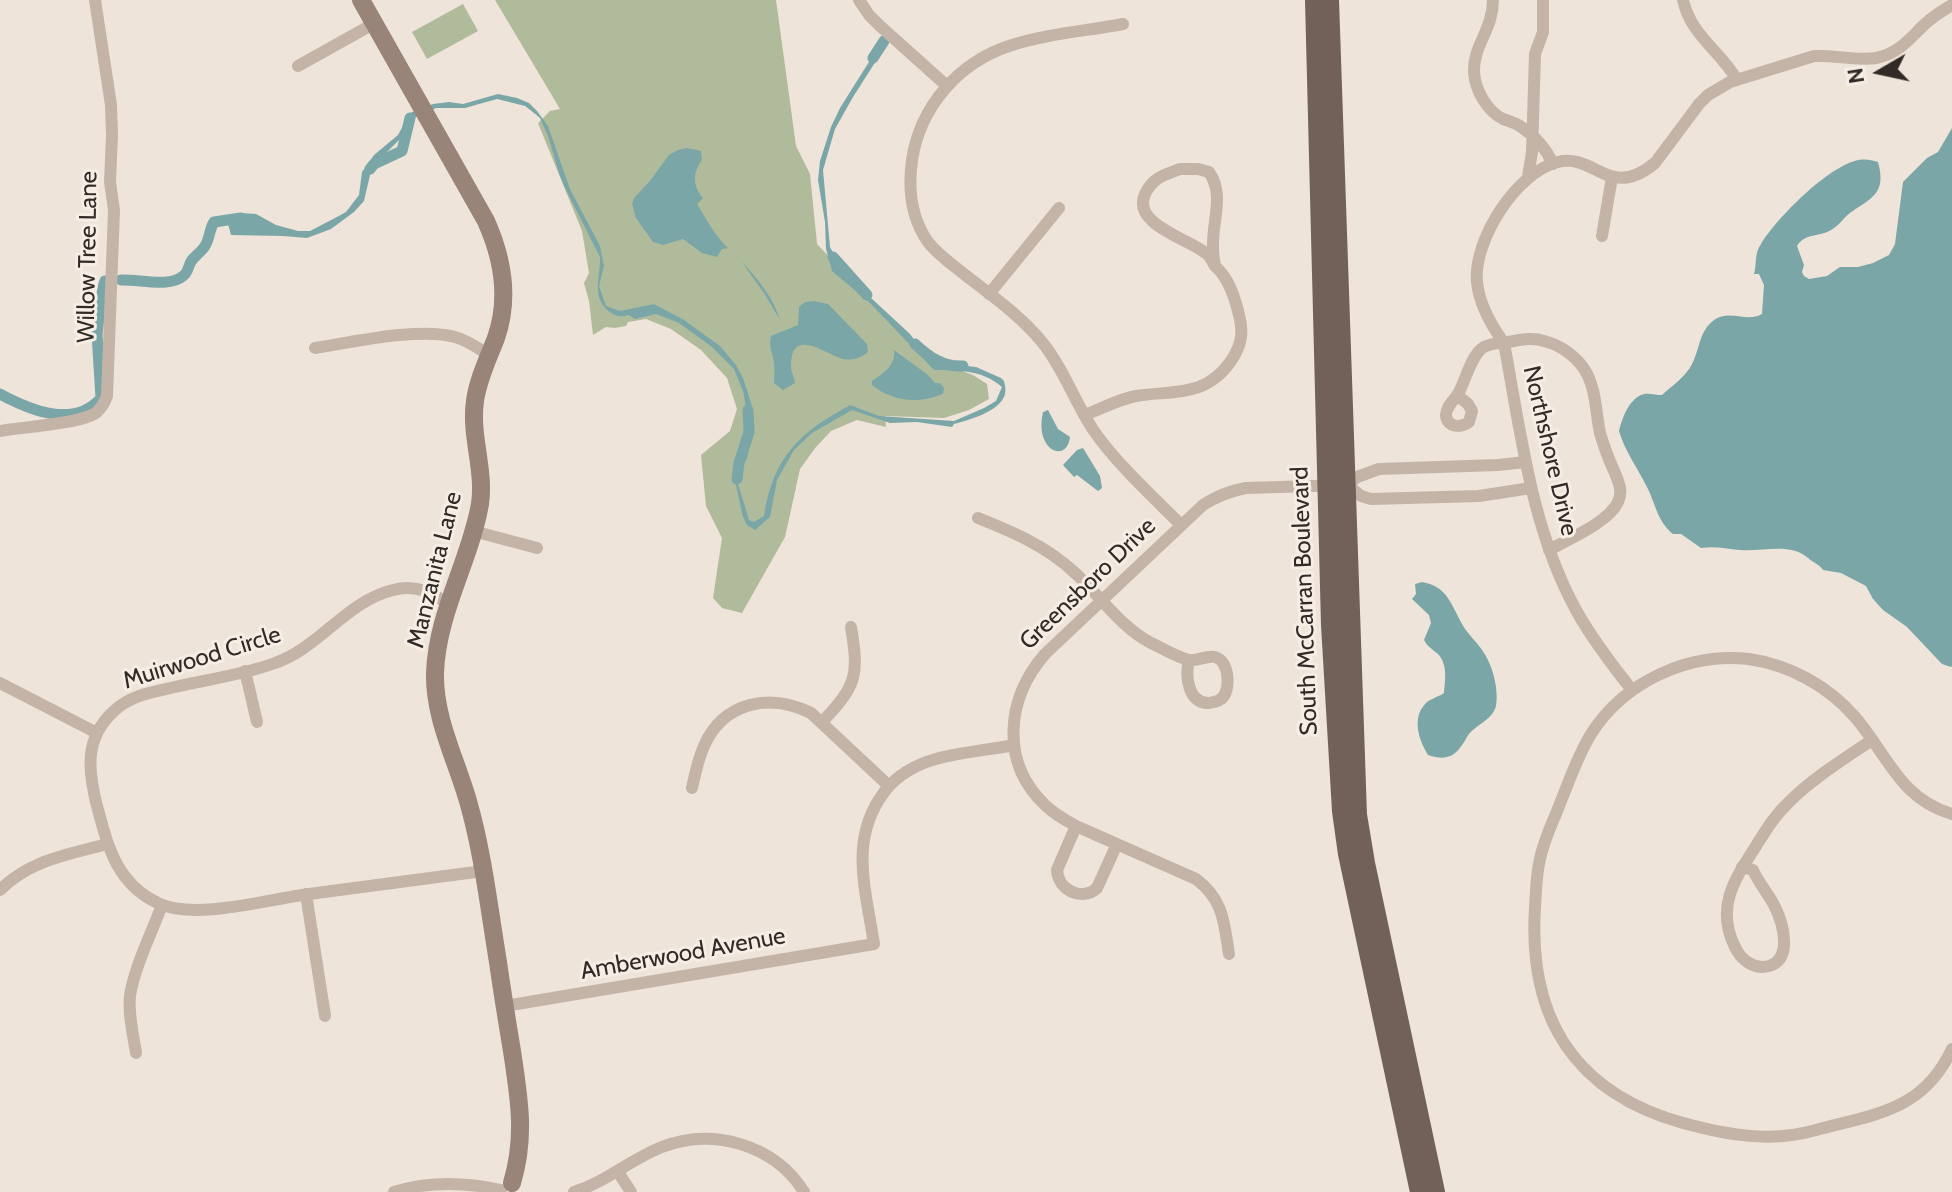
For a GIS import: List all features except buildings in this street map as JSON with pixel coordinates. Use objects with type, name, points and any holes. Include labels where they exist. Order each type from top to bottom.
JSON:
[{"type":"main road","name":"South McCarran Boulevard","points":[[1315,0],[1337,485],[1357,815],[1435,1192]]},
{"type":"main road","name":"South McCarran Boulevard","points":[[1329,0],[1337,485],[1331,625],[1342,811],[1348,854],[1420,1192]]},
{"type":"street","name":"Willow Tree Lane","points":[[0,431],[89,416],[106,401],[114,210],[110,182],[112,135],[111,105],[95,0]]},
{"type":"street","name":"Manzanita Lane","points":[[361,0],[486,221],[499,254],[504,280],[499,328],[480,377],[475,402],[474,429],[481,491],[473,531],[438,642],[435,673],[442,723],[468,801],[483,871],[521,1112],[519,1154],[508,1189]]},
{"type":"street","points":[[859,0],[879,25],[947,86]]},
{"type":"street","points":[[1493,0],[1491,20],[1477,49],[1474,65],[1477,87],[1487,105],[1501,118],[1524,129],[1545,148],[1553,164]]},
{"type":"street","points":[[1528,177],[1532,152],[1535,54],[1543,32],[1543,0]]},
{"type":"street","points":[[1683,0],[1693,27],[1729,66],[1737,80]]},
{"type":"street","points":[[1528,177],[1541,168],[1561,161],[1574,161],[1612,177],[1635,175],[1655,163],[1699,104],[1720,87],[1814,56],[1867,58],[1888,55],[1899,49],[1943,6]]},
{"type":"street","points":[[298,66],[375,23]]},
{"type":"street","points":[[1123,24],[1011,45],[977,61],[947,86],[918,135],[911,171],[912,207],[931,246],[1041,341],[1084,415],[1110,450],[1181,525]]},
{"type":"street","points":[[1084,415],[1134,396],[1161,395],[1204,386],[1228,366],[1242,340],[1241,319],[1234,296],[1220,270],[1215,266],[1208,255],[1144,214],[1145,193],[1156,178],[1180,169],[1198,169],[1209,172],[1216,181],[1218,196],[1212,249],[1215,266]]},
{"type":"street","name":"Northshore Drive","points":[[1528,177],[1499,213],[1485,239],[1477,266],[1479,295],[1495,331],[1504,343],[1531,488],[1549,550],[1590,633],[1632,690]]},
{"type":"street","points":[[1602,236],[1612,177]]},
{"type":"street","points":[[989,294],[1059,208]]},
{"type":"street","points":[[315,348],[391,336],[442,334],[465,340],[489,355]]},
{"type":"street","points":[[1457,395],[1478,352],[1490,345],[1543,340],[1579,362],[1591,383],[1605,451],[1621,486],[1621,494],[1617,505],[1601,521],[1549,550]]},
{"type":"street","name":"Greensboro Drive","points":[[1229,954],[1219,905],[1207,887],[1196,879],[1076,826],[1058,816],[1034,792],[1025,777],[1014,745],[1015,713],[1025,680],[1045,654],[1181,525],[1216,496],[1246,488],[1337,485],[1379,469],[1526,462]]},
{"type":"street","name":"Greensboro Drive","points":[[1337,485],[1371,499],[1479,496],[1531,488]]},
{"type":"street","points":[[978,518],[1040,546],[1075,573],[1134,632],[1189,660]]},
{"type":"street","points":[[473,531],[537,548]]},
{"type":"street","name":"Muirwood Circle","points":[[97,733],[114,711],[139,696],[275,664],[381,593],[395,589],[419,589],[449,604]]},
{"type":"street","points":[[822,722],[843,701],[854,678],[856,655],[851,627]]},
{"type":"street","points":[[1952,814],[1926,804],[1913,794],[1856,718],[1826,690],[1788,669],[1748,659],[1708,660],[1669,670],[1632,690],[1606,715],[1582,752],[1545,841],[1537,876],[1534,942],[1540,990],[1547,1011],[1558,1033],[1584,1068],[1617,1096],[1657,1116],[1718,1132],[1774,1137],[1807,1133],[1899,1106],[1937,1076],[1952,1049]]},
{"type":"street","points":[[245,671],[257,722]]},
{"type":"street","points":[[0,683],[97,733],[91,752],[90,780],[107,844],[132,885],[162,905],[192,911],[483,871]]},
{"type":"street","points":[[692,788],[709,736],[728,716],[753,704],[782,702],[811,713],[889,786],[906,772],[936,759],[1014,745]]},
{"type":"street","points":[[1742,867],[1753,870],[1781,919],[1784,933],[1782,955],[1772,965],[1765,967],[1748,963],[1735,948],[1727,907],[1729,894],[1742,867],[1787,803],[1872,740]]},
{"type":"street","name":"Amberwood Avenue","points":[[505,1006],[874,944],[861,862],[862,846],[870,815],[889,786]]},
{"type":"street","points":[[1076,826],[1057,876],[1063,887],[1079,895],[1093,893],[1097,888],[1117,844]]},
{"type":"street","points":[[0,890],[18,874],[39,862],[107,844]]},
{"type":"street","points":[[306,894],[325,1016]]},
{"type":"street","points":[[136,1053],[129,1012],[130,997],[162,905]]},
{"type":"street","points":[[574,1192],[606,1179],[660,1147],[685,1140],[711,1138],[728,1140],[763,1153],[790,1173],[804,1192]]},
{"type":"street","points":[[618,1172],[631,1192]]},
{"type":"street","points":[[394,1192],[440,1184],[508,1189]]},
{"type":"green space","points":[[495,0],[776,0],[796,146],[810,174],[817,244],[924,357],[973,375],[987,384],[989,399],[944,418],[885,416],[886,427],[857,420],[831,431],[800,469],[785,537],[742,613],[722,608],[713,598],[722,538],[706,506],[701,455],[730,431],[737,409],[727,378],[701,350],[671,329],[646,319],[628,322],[626,326],[606,327],[593,335],[584,283],[589,273],[582,231],[538,123],[550,111],[560,109]]},
{"type":"green space","points":[[463,4],[478,31],[427,59],[412,32]]},
{"type":"water","points":[[879,46],[883,50],[835,129],[823,170],[830,247],[844,273],[910,334],[924,353],[938,363],[976,367],[1001,378],[1005,394],[991,410],[952,427],[917,422],[890,423],[852,410],[812,433],[794,450],[777,480],[770,517],[755,530],[747,525],[743,517],[735,481],[735,473],[748,446],[750,430],[743,391],[734,369],[712,347],[679,323],[656,314],[635,319],[629,315],[617,316],[604,306],[598,293],[600,257],[565,188],[540,118],[525,106],[497,99],[465,108],[436,108],[414,118],[407,132],[382,157],[370,175],[364,201],[331,229],[307,238],[231,235],[226,216],[256,214],[276,225],[310,231],[346,212],[359,195],[362,172],[374,155],[398,135],[410,113],[433,104],[463,104],[498,94],[529,103],[548,126],[570,189],[600,246],[604,266],[599,286],[606,306],[620,311],[654,304],[684,320],[720,346],[743,378],[752,406],[753,432],[747,458],[738,474],[738,484],[749,520],[754,522],[764,516],[774,478],[791,449],[816,426],[850,405],[879,416],[954,421],[996,401],[1002,387],[978,374],[934,370],[870,303],[832,271],[826,249],[818,180],[820,161],[840,108]]},
{"type":"water","points":[[1952,128],[1951,667],[1942,664],[1907,627],[1883,610],[1866,586],[1841,573],[1823,570],[1801,553],[1785,549],[1701,548],[1681,534],[1673,534],[1661,519],[1619,431],[1632,401],[1646,394],[1662,395],[1686,373],[1709,324],[1720,317],[1762,314],[1764,285],[1759,274],[1754,274],[1759,248],[1805,194],[1847,164],[1862,160],[1878,162],[1879,188],[1834,228],[1800,242],[1797,246],[1804,265],[1802,272],[1809,279],[1827,276],[1840,267],[1858,267],[1889,255],[1895,244],[1903,182],[1927,158],[1938,152]]},
{"type":"water","points":[[687,148],[701,151],[702,160],[695,180],[703,198],[697,204],[717,236],[733,253],[728,248],[722,249],[717,257],[702,253],[683,239],[663,245],[653,242],[636,218],[632,204],[634,198],[669,155]]},
{"type":"water","points":[[741,262],[764,289],[780,320],[764,293]]},
{"type":"water","points":[[805,302],[828,304],[867,344],[868,352],[846,360],[811,346],[798,347],[793,352],[791,363],[795,383],[783,390],[774,383],[771,336],[798,325],[799,307]]},
{"type":"water","points":[[894,350],[935,383],[940,383],[944,388],[943,394],[906,400],[872,385],[872,381],[891,364]]},
{"type":"water","points":[[1048,410],[1058,429],[1070,437],[1063,450],[1052,449],[1043,436],[1043,412]]},
{"type":"water","points":[[1083,448],[1100,476],[1102,488],[1098,491],[1077,475],[1074,477],[1063,465]]},
{"type":"water","points":[[1422,582],[1437,587],[1447,597],[1464,628],[1487,658],[1496,686],[1494,711],[1470,733],[1456,752],[1442,758],[1428,755],[1418,729],[1421,709],[1444,693],[1445,678],[1441,658],[1424,640],[1431,623],[1429,615],[1412,599],[1416,594],[1415,584]]},
{"type":"waterway","points":[[873,58],[884,41]]},
{"type":"waterway","points":[[370,169],[402,151],[410,118]]},
{"type":"waterway","points":[[121,280],[177,280],[205,246],[214,222],[241,218]]},
{"type":"waterway","points":[[833,257],[867,295]]},
{"type":"waterway","points":[[0,394],[25,406],[65,415],[78,413],[101,398],[97,334],[105,281]]},
{"type":"waterway","points":[[915,344],[937,360],[963,366]]},
{"type":"waterway","points":[[737,479],[749,432],[748,410]]}]
